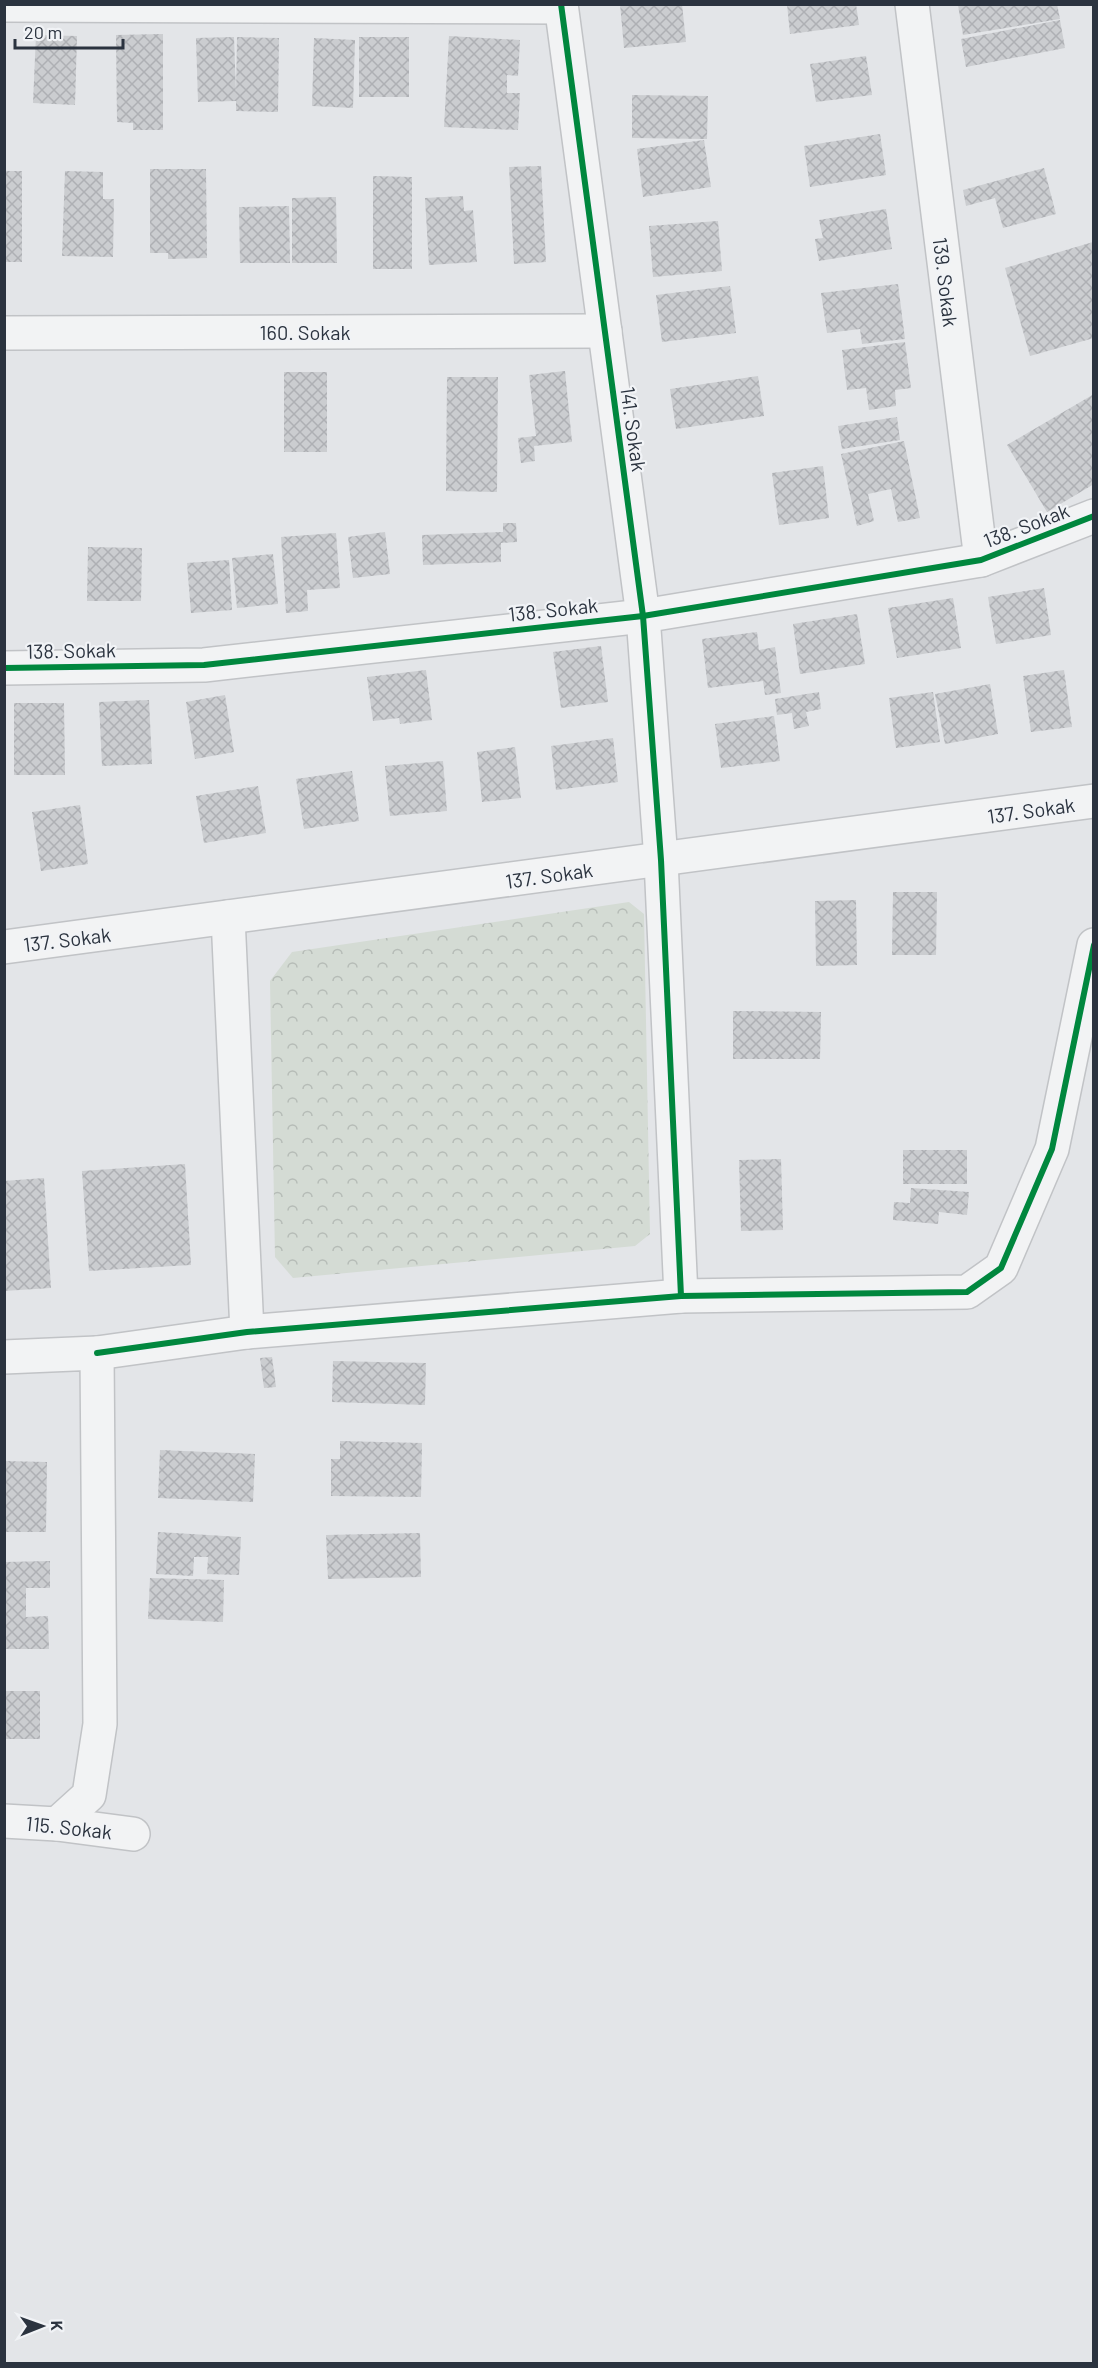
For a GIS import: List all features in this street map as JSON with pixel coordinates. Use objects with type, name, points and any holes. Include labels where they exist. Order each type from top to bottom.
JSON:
[{"type":"street","name":"139. Sokak","points":[[912,4],[981,560]]},
{"type":"street","points":[[4,5],[561,6]]},
{"type":"street","name":"141. Sokak","points":[[561,6],[643,616],[661,860],[681,1296]]},
{"type":"street","name":"160. Sokak","points":[[4,333],[605,331]]},
{"type":"street","name":"138. Sokak","points":[[4,668],[204,665],[643,616],[981,560],[1094,516]]},
{"type":"street","name":"137. Sokak","points":[[4,947],[1094,801]]},
{"type":"street","points":[[228,917],[247,1332]]},
{"type":"street","points":[[4,1357],[97,1353],[247,1332],[681,1296],[967,1292],[1001,1268],[1052,1149],[1094,945]]},
{"type":"street","points":[[57,1824],[89,1795],[100,1724],[97,1353]]},
{"type":"street","name":"115. Sokak","points":[[4,1821],[57,1824],[133,1834]]},
{"type":"green space","points":[[629,902],[644,914],[650,1234],[635,1246],[293,1278],[275,1257],[270,981],[292,952]]},
{"type":"building","points":[[620,4],[682,4],[686,42],[624,48]]},
{"type":"building","points":[[787,4],[856,4],[859,25],[790,34]]},
{"type":"building","points":[[1057,4],[1060,19],[963,35],[958,5]]},
{"type":"building","points":[[1060,20],[1065,48],[966,67],[961,39]]},
{"type":"building","points":[[163,34],[163,130],[133,130],[133,123],[117,122],[116,35]]},
{"type":"building","points":[[36,35],[77,36],[75,105],[33,103]]},
{"type":"building","points":[[449,36],[520,40],[518,76],[507,75],[507,93],[520,93],[518,130],[444,127]]},
{"type":"building","points":[[234,37],[236,94],[237,37],[279,38],[278,112],[236,111],[236,101],[198,102],[196,38]]},
{"type":"building","points":[[359,37],[409,37],[409,97],[359,97]]},
{"type":"building","points":[[314,38],[355,40],[353,108],[312,106]]},
{"type":"building","points":[[866,56],[872,95],[816,102],[810,64]]},
{"type":"building","points":[[632,95],[708,96],[707,139],[632,138]]},
{"type":"building","points":[[880,134],[886,175],[810,187],[804,146]]},
{"type":"building","points":[[704,140],[711,187],[643,197],[637,149]]},
{"type":"building","points":[[541,166],[546,262],[514,264],[509,167]]},
{"type":"building","points":[[1044,168],[1056,214],[1003,228],[995,198],[966,206],[963,190]]},
{"type":"building","points":[[150,169],[206,169],[207,258],[168,259],[168,253],[150,253]]},
{"type":"building","points":[[4,171],[22,171],[22,262],[4,262]]},
{"type":"building","points":[[65,171],[103,172],[103,199],[114,199],[113,257],[62,256]]},
{"type":"building","points":[[373,176],[412,177],[412,269],[373,269]]},
{"type":"building","points":[[463,196],[464,211],[473,210],[477,262],[429,265],[425,198]]},
{"type":"building","points":[[336,197],[337,263],[292,263],[292,198]]},
{"type":"building","points":[[289,206],[290,263],[240,263],[239,207]]},
{"type":"building","points":[[886,209],[892,249],[819,261],[815,239],[823,238],[819,220]]},
{"type":"building","points":[[718,221],[722,271],[653,277],[649,226]]},
{"type":"building","points":[[1093,242],[1094,338],[1030,356],[1005,268]]},
{"type":"building","points":[[898,284],[905,339],[862,344],[860,329],[827,333],[821,293]]},
{"type":"building","points":[[730,286],[736,333],[662,342],[656,295]]},
{"type":"building","points":[[905,342],[911,388],[895,390],[896,406],[869,410],[866,388],[847,390],[842,350]]},
{"type":"building","points":[[565,371],[572,442],[534,446],[535,461],[521,463],[518,438],[536,436],[529,375]]},
{"type":"building","points":[[284,372],[327,372],[327,452],[284,452]]},
{"type":"building","points":[[758,376],[764,416],[676,429],[670,389]]},
{"type":"building","points":[[447,377],[498,377],[497,492],[446,491]]},
{"type":"building","points":[[1094,394],[1094,484],[1047,512],[1007,445]]},
{"type":"building","points":[[897,417],[900,440],[842,449],[838,426]]},
{"type":"building","points":[[904,441],[920,518],[898,522],[891,489],[868,494],[874,521],[857,526],[841,454]]},
{"type":"building","points":[[823,466],[829,518],[779,525],[772,473]]},
{"type":"building","points":[[503,523],[516,523],[517,542],[501,543],[501,562],[423,565],[422,535],[503,532]]},
{"type":"building","points":[[385,532],[390,574],[353,578],[348,537]]},
{"type":"building","points":[[336,533],[340,588],[307,590],[308,611],[286,613],[281,537]]},
{"type":"building","points":[[88,547],[142,548],[141,601],[87,601]]},
{"type":"building","points":[[273,554],[278,604],[237,608],[232,558]]},
{"type":"building","points":[[229,560],[232,610],[191,613],[187,563]]},
{"type":"building","points":[[1044,588],[1051,635],[996,644],[988,597]]},
{"type":"building","points":[[953,598],[961,648],[897,658],[888,608]]},
{"type":"building","points":[[857,614],[865,664],[800,674],[793,624]]},
{"type":"building","points":[[757,632],[759,650],[775,647],[781,693],[765,695],[763,681],[708,688],[702,639]]},
{"type":"building","points":[[601,646],[608,702],[561,708],[553,652]]},
{"type":"building","points":[[426,670],[432,720],[400,724],[399,718],[373,721],[367,677]]},
{"type":"building","points":[[1064,670],[1072,727],[1031,732],[1023,676]]},
{"type":"building","points":[[990,684],[998,734],[945,744],[935,694]]},
{"type":"building","points":[[819,692],[821,709],[806,712],[809,726],[794,729],[792,713],[777,715],[775,699]]},
{"type":"building","points":[[933,692],[940,742],[896,748],[889,698]]},
{"type":"building","points":[[225,695],[234,752],[195,759],[186,702]]},
{"type":"building","points":[[149,700],[152,764],[102,766],[99,702]]},
{"type":"building","points":[[14,703],[64,703],[65,775],[14,775]]},
{"type":"building","points":[[774,716],[780,761],[721,768],[715,724]]},
{"type":"building","points":[[613,738],[618,782],[556,790],[551,746]]},
{"type":"building","points":[[515,747],[521,798],[482,802],[477,752]]},
{"type":"building","points":[[443,761],[447,811],[390,816],[385,766]]},
{"type":"building","points":[[352,771],[359,821],[304,829],[296,779]]},
{"type":"building","points":[[258,786],[266,833],[204,843],[196,796]]},
{"type":"building","points":[[80,805],[88,864],[41,871],[32,812]]},
{"type":"building","points":[[893,892],[937,892],[936,955],[892,955]]},
{"type":"building","points":[[856,900],[857,965],[816,966],[815,901]]},
{"type":"building","points":[[733,1011],[821,1012],[820,1059],[733,1059]]},
{"type":"building","points":[[903,1150],[967,1150],[967,1184],[903,1184]]},
{"type":"building","points":[[781,1159],[783,1230],[741,1231],[739,1160]]},
{"type":"building","points":[[185,1164],[191,1265],[89,1271],[82,1171]]},
{"type":"building","points":[[44,1178],[51,1288],[4,1291],[4,1181]]},
{"type":"building","points":[[911,1188],[969,1192],[967,1215],[939,1212],[938,1224],[893,1220],[894,1202],[910,1203]]},
{"type":"building","points":[[272,1357],[276,1387],[264,1388],[260,1358]]},
{"type":"building","points":[[333,1361],[426,1363],[425,1405],[332,1402]]},
{"type":"building","points":[[340,1441],[422,1443],[421,1497],[331,1496],[331,1459],[340,1459]]},
{"type":"building","points":[[160,1450],[255,1454],[253,1502],[158,1498]]},
{"type":"building","points":[[4,1461],[47,1462],[46,1532],[4,1532]]},
{"type":"building","points":[[158,1532],[241,1537],[239,1575],[207,1574],[208,1557],[194,1557],[193,1576],[156,1574]]},
{"type":"building","points":[[420,1533],[421,1577],[328,1579],[326,1535]]},
{"type":"building","points":[[50,1561],[50,1588],[26,1588],[26,1617],[48,1616],[49,1649],[5,1649],[4,1562]]},
{"type":"building","points":[[150,1578],[224,1580],[223,1622],[148,1619]]},
{"type":"building","points":[[4,1691],[40,1691],[40,1739],[4,1739]]},
{"type":"cycle path","points":[[561,4],[643,616],[661,860],[681,1296]]},
{"type":"cycle path","points":[[4,668],[204,665],[643,616],[981,560],[1094,516]]},
{"type":"cycle path","points":[[97,1353],[247,1332],[681,1296],[967,1292],[1001,1268],[1052,1149],[1094,945]]}]
